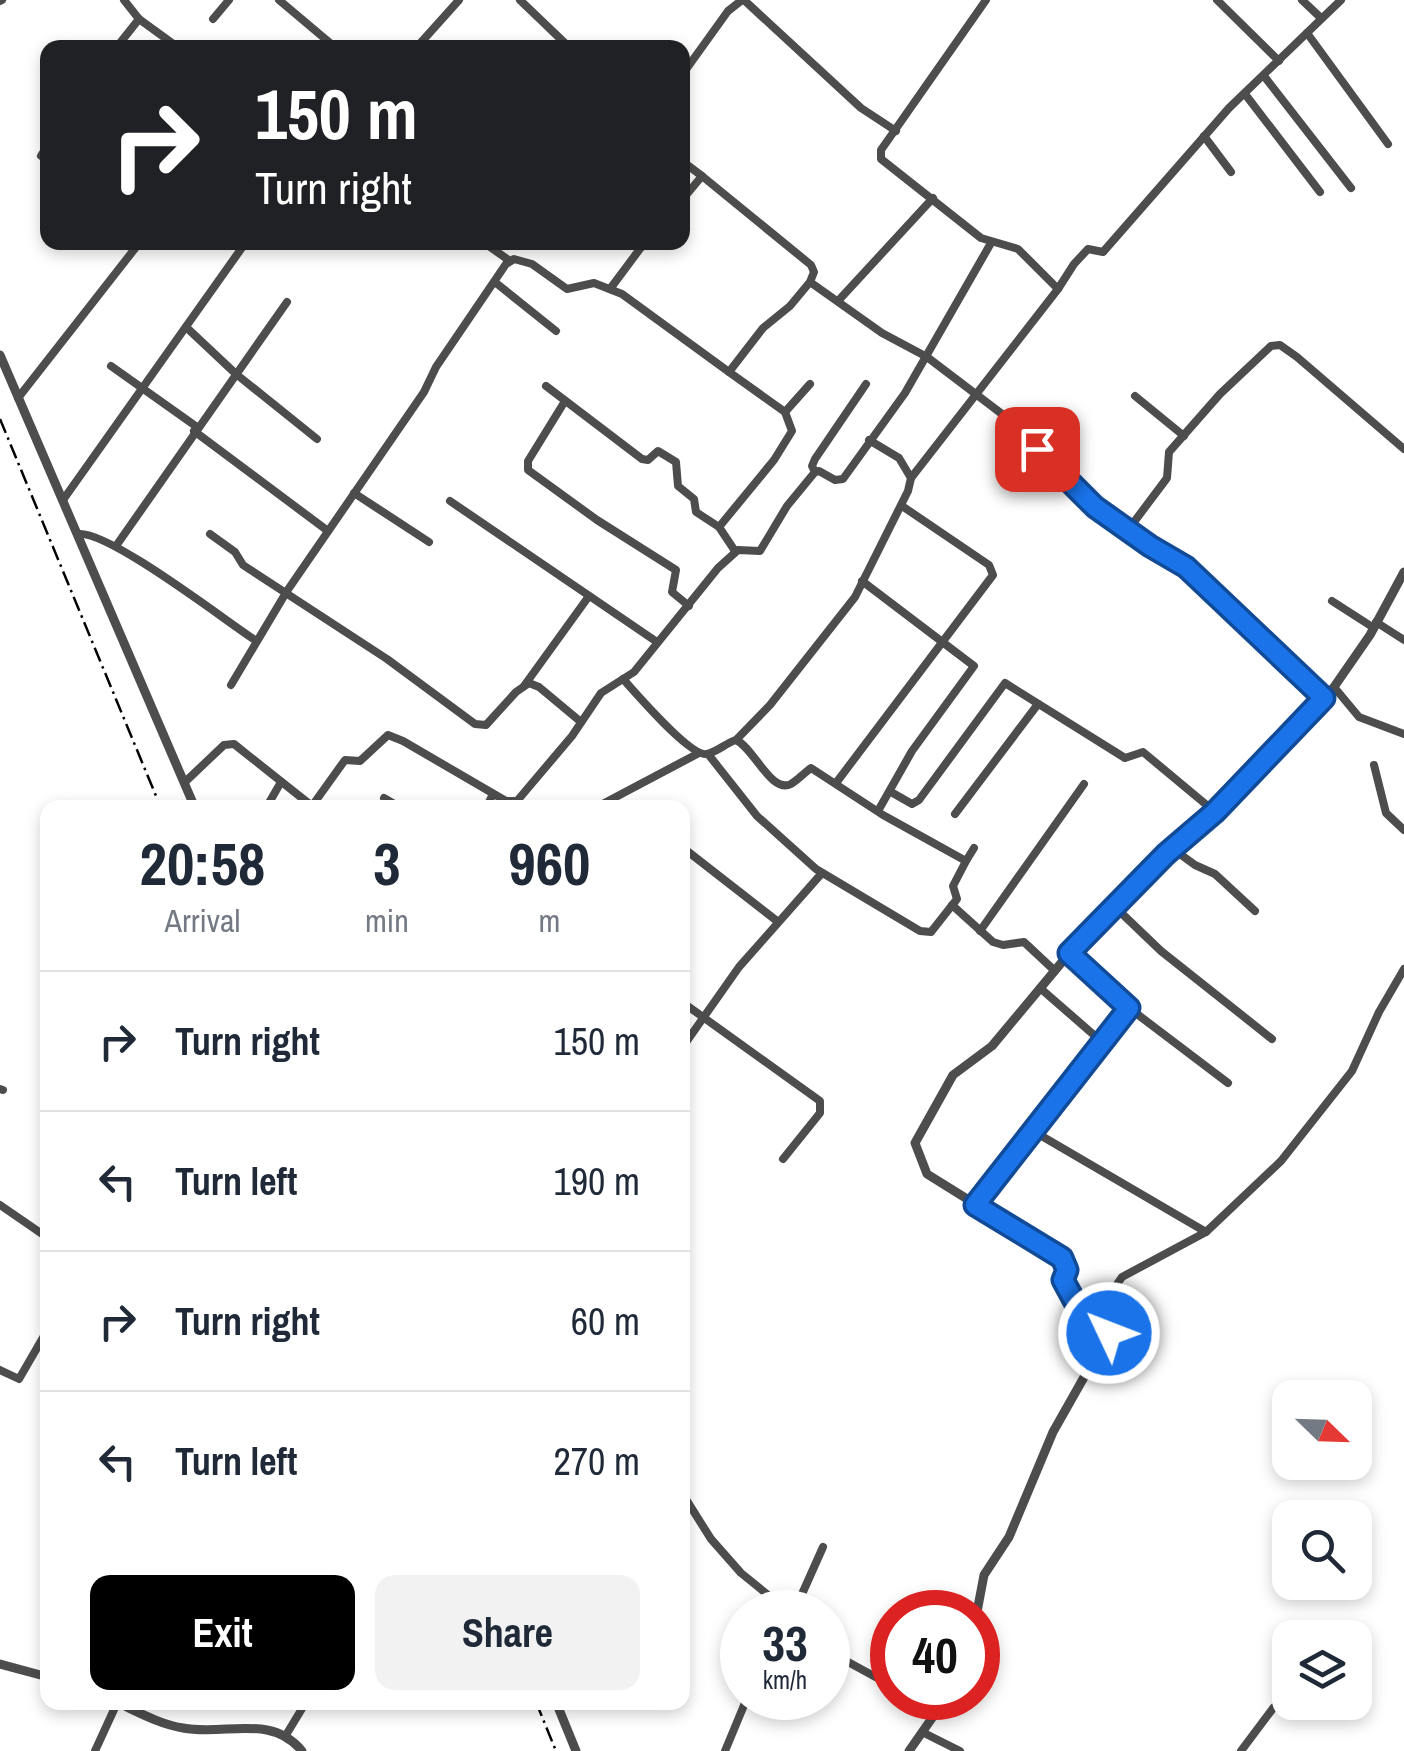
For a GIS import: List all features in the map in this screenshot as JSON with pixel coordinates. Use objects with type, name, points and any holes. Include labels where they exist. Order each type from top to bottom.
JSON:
[{"type":"street","points":[[124,0],[139,19],[169,40]]},
{"type":"street","points":[[213,19],[228,0]]},
{"type":"street","points":[[279,0],[326,40]]},
{"type":"street","points":[[423,40],[458,0]]},
{"type":"street","points":[[520,0],[559,40]]},
{"type":"street","points":[[690,65],[728,11],[743,0],[861,108],[896,131]]},
{"type":"street","points":[[986,0],[881,150],[881,159],[991,243],[1018,249],[1058,289]]},
{"type":"street","points":[[1216,0],[1280,61]]},
{"type":"street","points":[[1302,0],[1321,18]]},
{"type":"street","points":[[611,800],[736,740],[782,690],[856,597],[902,506],[911,478],[1081,254],[1088,249],[1102,252],[1204,136],[1342,0]]},
{"type":"street","points":[[122,40],[139,19]]},
{"type":"street","points":[[1307,33],[1388,144]]},
{"type":"street","points":[[1264,76],[1352,188]]},
{"type":"street","points":[[1245,94],[1320,192]]},
{"type":"street","points":[[1204,136],[1231,172]]},
{"type":"street","points":[[690,166],[811,265],[814,272],[790,306],[763,328],[729,372]]},
{"type":"street","points":[[690,190],[702,176]]},
{"type":"street","points":[[838,300],[932,198]]},
{"type":"street","points":[[518,800],[602,693],[634,672],[735,552],[760,551],[787,506],[815,472],[843,479],[927,357],[991,243]]},
{"type":"street","points":[[18,398],[134,250]]},
{"type":"street","points":[[63,500],[240,250]]},
{"type":"street","points":[[494,250],[510,262]]},
{"type":"street","points":[[610,289],[639,250]]},
{"type":"street","points":[[231,685],[255,640],[510,262],[522,259],[567,289],[586,283],[632,300],[785,412],[792,431],[789,439],[719,527]]},
{"type":"street","points":[[810,282],[978,394],[1095,507],[1186,567],[1324,698]]},
{"type":"street","points":[[496,283],[556,331]]},
{"type":"street","points":[[116,546],[287,302]]},
{"type":"street","points":[[186,327],[236,374],[317,439]]},
{"type":"street","points":[[1128,530],[1168,478],[1168,452],[1271,346],[1280,345],[1404,450]]},
{"type":"street","points":[[0,355],[192,800]]},
{"type":"street","points":[[112,366],[328,531]]},
{"type":"street","points":[[785,412],[810,384]]},
{"type":"street","points":[[815,472],[814,459],[866,384]]},
{"type":"street","points":[[546,386],[642,459],[648,460],[658,451],[676,462],[678,486],[694,500],[696,512],[719,527],[735,552]]},
{"type":"street","points":[[1135,396],[1184,436]]},
{"type":"street","points":[[566,401],[528,461],[528,470],[676,570],[672,592],[689,606]]},
{"type":"street","points":[[869,440],[899,458],[911,478]]},
{"type":"street","points":[[354,493],[429,542]]},
{"type":"street","points":[[450,501],[657,642]]},
{"type":"street","points":[[836,782],[994,575],[989,565],[902,506]]},
{"type":"street","points":[[78,534],[87,533],[116,546],[255,640]]},
{"type":"street","points":[[210,534],[235,552],[242,564],[388,659],[475,724],[486,725],[522,687],[589,596]]},
{"type":"street","points":[[981,1590],[984,1576],[1009,1537],[1053,1432],[1109,1333],[1102,1318],[1075,1302],[1063,1280],[1067,1270],[1062,1258],[927,1174],[915,1143],[953,1075],[992,1046],[1069,953],[1172,849],[1215,812],[1334,687],[1404,572]]},
{"type":"street","points":[[862,582],[974,666],[912,751],[878,812]]},
{"type":"street","points":[[1332,601],[1404,640]]},
{"type":"street","points":[[624,679],[686,744],[704,753],[757,816],[822,873],[924,933],[931,932],[952,905],[957,896],[953,886],[974,848]]},
{"type":"street","points":[[891,792],[912,804],[918,800],[1006,682],[1125,758],[1143,752],[1215,812]]},
{"type":"street","points":[[522,687],[529,683],[539,686],[581,722]]},
{"type":"street","points":[[1334,687],[1359,717],[1404,734]]},
{"type":"street","points":[[955,814],[1038,704]]},
{"type":"street","points":[[316,800],[345,760],[360,761],[388,735],[504,800]]},
{"type":"street","points":[[736,740],[781,786],[788,786],[811,768],[878,812],[966,861]]},
{"type":"street","points":[[184,782],[229,744],[303,800]]},
{"type":"street","points":[[1374,765],[1386,813],[1404,830]]},
{"type":"street","points":[[271,800],[281,782]]},
{"type":"street","points":[[980,930],[1084,784]]},
{"type":"street","points":[[491,800],[494,794]]},
{"type":"street","points":[[1172,849],[1215,874],[1254,911]]},
{"type":"street","points":[[690,852],[777,921]]},
{"type":"street","points":[[690,1036],[777,921],[822,873]]},
{"type":"street","points":[[952,905],[999,945],[1024,942],[1054,971]]},
{"type":"street","points":[[1114,906],[1161,952],[1272,1039]]},
{"type":"street","points":[[1069,953],[1129,1008],[1228,1083]]},
{"type":"street","points":[[1102,1318],[1122,1277],[1206,1232],[1281,1160],[1352,1071],[1404,969]]},
{"type":"street","points":[[1040,988],[1102,1042]]},
{"type":"street","points":[[690,1007],[820,1101],[820,1113],[783,1158]]},
{"type":"street","points":[[975,1205],[1129,1008]]},
{"type":"street","points":[[1034,1130],[1206,1232]]},
{"type":"street","points":[[0,1205],[40,1232]]},
{"type":"street","points":[[0,1370],[19,1379],[40,1342]]},
{"type":"street","points":[[36,1348],[40,1350]]},
{"type":"street","points":[[690,1506],[711,1539],[763,1590]]},
{"type":"street","points":[[802,1590],[823,1547]]},
{"type":"street","points":[[0,1664],[40,1674]]},
{"type":"street","points":[[95,1751],[113,1710]]},
{"type":"street","points":[[132,1710],[185,1729],[280,1732],[302,1751]]},
{"type":"street","points":[[286,1736],[301,1710]]},
{"type":"street","points":[[559,1710],[576,1751]]},
{"type":"street","points":[[1241,1751],[1272,1710]]},
{"type":"street","points":[[725,1751],[738,1720]]},
{"type":"street","points":[[909,1751],[932,1720]]},
{"type":"street","points":[[924,1733],[960,1751]]},
{"type":"railway","points":[[0,419],[158,800]]},
{"type":"railway","points":[[539,1710],[556,1751]]},
{"type":"route","points":[[1037,449],[1095,507],[1186,567],[1324,698],[1215,812],[1166,854],[1069,953],[1129,1008],[975,1205],[1062,1258],[1067,1270],[1063,1280],[1075,1302],[1102,1318],[1109,1333]]}]
